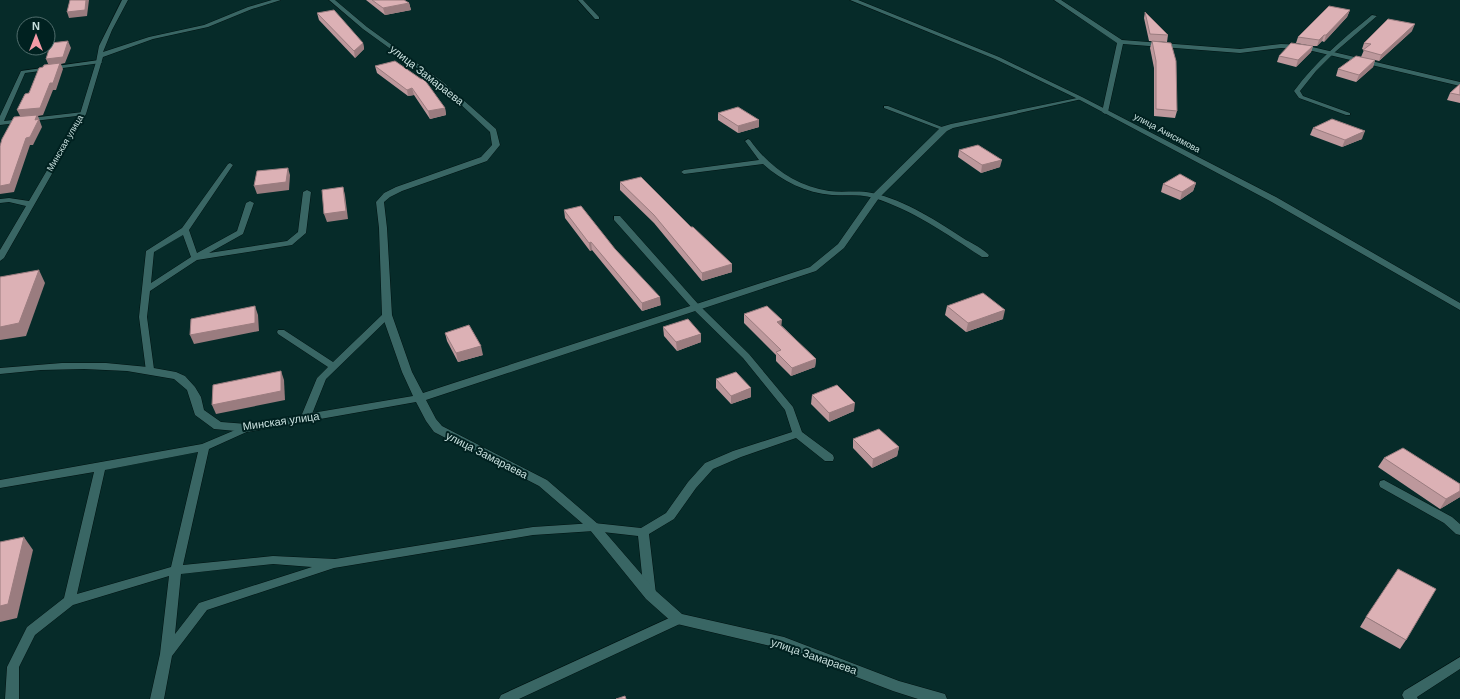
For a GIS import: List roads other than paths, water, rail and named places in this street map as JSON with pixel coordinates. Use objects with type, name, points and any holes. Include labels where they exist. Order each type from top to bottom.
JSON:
[{"type":"street","name":"Минская улица","points":[[0,258],[83,114],[110,27],[125,0]]},
{"type":"street","points":[[99,59],[151,38],[206,26],[250,8],[278,0]]},
{"type":"street","name":"улица Замараева","points":[[332,0],[365,28],[441,83],[493,131],[496,138],[496,145],[484,159],[399,189],[387,195],[380,202],[383,228],[387,315],[397,348],[431,421],[438,429],[543,482],[594,527],[650,595],[678,619],[784,643],[898,687],[940,699]]},
{"type":"street","name":"улица Анисимова","points":[[853,0],[997,58],[1080,98],[1273,199],[1460,307]]},
{"type":"street","points":[[1057,0],[1120,42],[1240,51],[1281,46],[1304,47],[1460,84]]},
{"type":"street","points":[[1105,112],[1120,42]]},
{"type":"street","points":[[944,129],[951,126],[1080,98]]},
{"type":"street","name":"Минская улица","points":[[0,371],[45,367],[103,366],[149,369],[180,377],[195,392],[198,412],[218,426],[247,428],[420,398],[813,269],[841,246],[876,196],[944,129]]},
{"type":"street","points":[[0,201],[9,200],[30,204]]},
{"type":"lane","points":[[580,0],[597,18]]},
{"type":"lane","points":[[1348,114],[1301,97],[1297,91],[1305,80],[1332,53],[1374,16]]},
{"type":"lane","points":[[0,123],[23,72],[99,59]]},
{"type":"lane","points":[[886,108],[944,129]]},
{"type":"lane","points":[[0,123],[83,114]]},
{"type":"lane","points":[[748,141],[755,154],[763,162],[802,187],[829,192],[876,196],[912,210],[985,254]]},
{"type":"lane","points":[[684,172],[763,162]]},
{"type":"lane","points":[[149,369],[143,316],[150,251],[185,230],[230,165]]},
{"type":"lane","points":[[194,258],[289,243],[302,233],[307,192]]},
{"type":"lane","points":[[146,290],[194,258],[240,232],[250,203]]},
{"type":"lane","points":[[617,218],[696,307],[746,356],[790,409],[796,434],[829,458]]},
{"type":"lane","points":[[185,230],[194,258]]},
{"type":"lane","points":[[305,419],[322,378],[387,315]]},
{"type":"lane","points":[[281,332],[333,366]]},
{"type":"lane","points":[[0,484],[100,468],[204,447],[247,428]]},
{"type":"lane","points":[[166,654],[203,606],[335,564],[533,531],[594,527],[643,532],[670,516],[692,485],[709,466],[737,454],[796,434]]},
{"type":"lane","points":[[157,699],[166,654],[176,570],[204,447]]},
{"type":"lane","points":[[69,601],[100,468]]},
{"type":"lane","points":[[1384,484],[1448,520],[1460,531]]},
{"type":"lane","points":[[643,532],[650,595]]},
{"type":"lane","points":[[12,699],[13,667],[31,631],[69,601],[176,570],[273,560],[335,564]]},
{"type":"lane","points":[[506,699],[678,619]]},
{"type":"lane","points":[[1411,699],[1409,695],[1460,662]]}]
